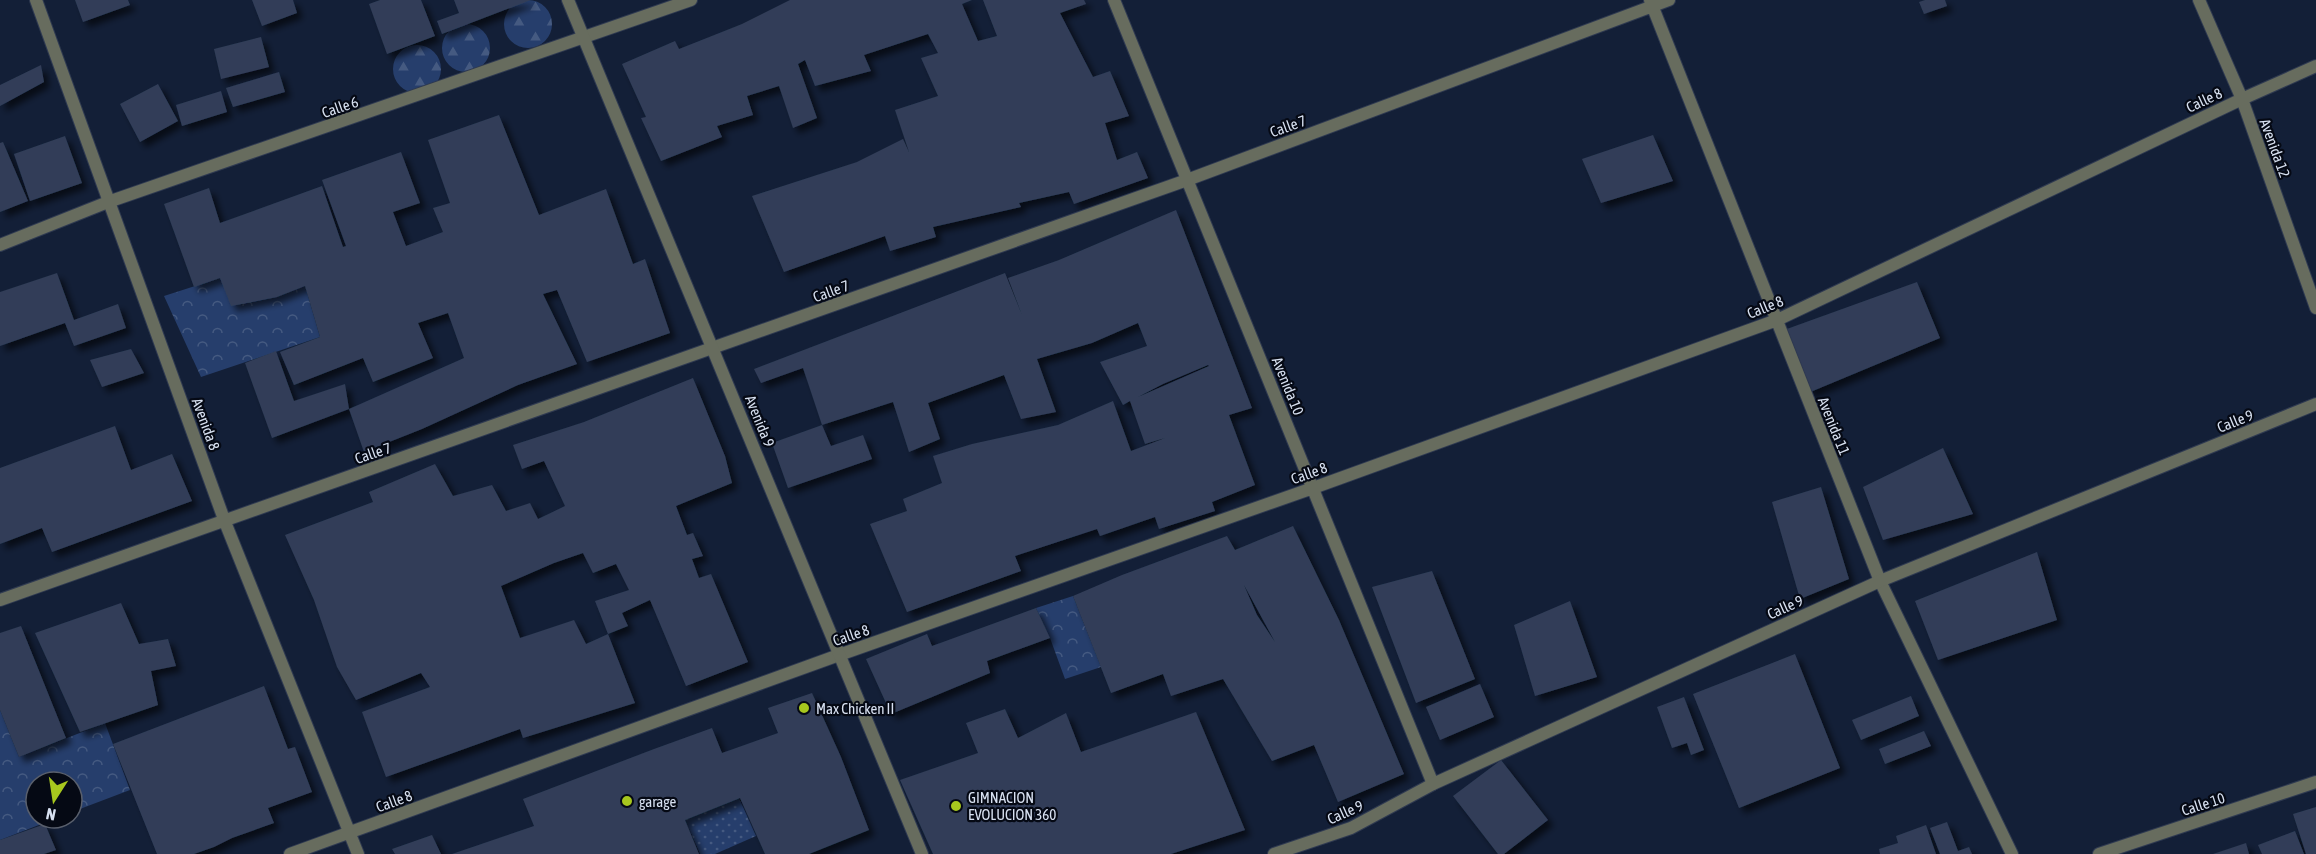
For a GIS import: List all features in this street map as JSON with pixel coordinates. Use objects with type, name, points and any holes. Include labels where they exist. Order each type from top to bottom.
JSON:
[{"type":"street","name":"Avenida 8","points":[[36,0],[225,522],[358,854]]},
{"type":"street","name":"Avenida 9","points":[[568,0],[922,854]]},
{"type":"street","name":"Calle 6","points":[[0,244],[108,202],[584,39],[691,0]]},
{"type":"street","name":"Avenida 10","points":[[1114,0],[1433,784]]},
{"type":"street","name":"Calle 7","points":[[0,600],[1187,180],[1651,3],[1669,0]]},
{"type":"street","name":"Avenida 12","points":[[2199,0],[2242,99],[2316,308]]},
{"type":"street","name":"Avenida 11","points":[[1651,3],[1880,581],[2012,854]]},
{"type":"street","name":"Calle 8","points":[[290,854],[839,654],[1313,488],[1776,320],[2316,66]]},
{"type":"street","name":"Calle 9","points":[[1274,854],[1351,828],[1433,784],[1880,581],[2316,404]]},
{"type":"street","name":"Calle 10","points":[[2099,854],[2316,782]]},
{"type":"green space","points":[[528,0],[545,7],[552,24],[545,41],[528,48],[511,41],[504,24],[511,7]]},
{"type":"green space","points":[[466,24],[483,31],[490,48],[483,65],[466,72],[449,65],[442,48],[449,31]]},
{"type":"green space","points":[[417,45],[434,52],[441,69],[434,86],[417,93],[400,86],[393,69],[400,52]]},
{"type":"green space","points":[[220,278],[277,297],[305,286],[320,337],[201,377],[164,296]]},
{"type":"green space","points":[[1073,596],[1101,667],[1065,679],[1036,608]]},
{"type":"green space","points":[[0,710],[19,757],[105,723],[130,790],[84,807],[84,770],[24,770],[24,830],[26,830],[0,840]]},
{"type":"green space","points":[[739,798],[756,836],[715,854],[700,854],[685,820]]},
{"type":"building","points":[[75,0],[128,0],[130,5],[83,22]]},
{"type":"building","points":[[252,0],[293,0],[297,13],[262,26]]},
{"type":"building","points":[[380,0],[421,0],[435,36],[387,54],[369,4]]},
{"type":"building","points":[[454,0],[531,0],[442,34],[437,21],[459,13]]},
{"type":"building","points":[[790,0],[972,0],[962,4],[978,41],[997,36],[983,0],[1084,0],[1086,4],[1060,13],[1093,77],[1110,71],[1129,116],[1105,123],[1117,160],[1137,152],[1148,178],[1074,204],[1069,192],[1019,203],[1021,207],[933,227],[936,237],[890,251],[885,236],[784,272],[752,196],[857,162],[903,139],[909,152],[895,110],[938,96],[921,58],[938,53],[928,34],[864,55],[871,71],[815,86],[805,60],[798,64],[817,118],[793,128],[779,86],[747,96],[753,115],[717,126],[722,137],[661,161],[641,118],[646,117],[622,64],[675,41],[679,49],[742,24]]},
{"type":"building","points":[[1945,0],[1947,6],[1924,14],[1919,2]]},
{"type":"building","points":[[261,37],[269,67],[221,79],[214,49]]},
{"type":"building","points":[[41,65],[44,82],[0,106],[0,85]]},
{"type":"building","points":[[279,72],[285,92],[233,107],[226,88]]},
{"type":"building","points":[[158,84],[178,121],[140,142],[120,104]]},
{"type":"building","points":[[221,91],[227,112],[182,126],[176,105]]},
{"type":"building","points":[[499,115],[539,215],[606,189],[633,264],[645,259],[670,333],[587,362],[557,290],[543,294],[577,364],[518,385],[422,429],[364,452],[349,409],[464,358],[448,313],[418,323],[433,358],[373,382],[363,358],[294,385],[280,352],[320,337],[305,286],[277,297],[231,306],[220,278],[194,287],[164,204],[209,188],[220,223],[322,186],[343,247],[346,246],[322,180],[401,152],[420,203],[393,212],[406,246],[443,232],[433,208],[450,203],[428,140]]},
{"type":"building","points":[[1653,135],[1673,181],[1601,203],[1582,159]]},
{"type":"building","points":[[65,136],[82,183],[30,201],[14,154]]},
{"type":"building","points":[[3,142],[28,201],[0,212],[0,143]]},
{"type":"building","points":[[1176,210],[1252,408],[1229,415],[1255,485],[1212,502],[1215,511],[1159,529],[1155,517],[1100,536],[1097,529],[1015,556],[1021,571],[907,612],[870,524],[907,511],[903,499],[942,483],[933,456],[972,444],[1058,425],[1113,401],[1131,451],[1165,438],[1145,444],[1130,401],[1123,405],[1100,362],[1147,346],[1138,323],[1092,343],[1037,359],[1056,412],[1021,419],[1004,375],[928,403],[940,439],[909,452],[893,402],[822,425],[803,368],[761,383],[754,369],[1005,273],[1022,315],[1008,278],[1059,260]],"holes":[[[1209,366],[1138,397],[1163,384]]]},
{"type":"building","points":[[57,273],[74,320],[118,304],[126,328],[74,346],[65,323],[0,346],[0,292]]},
{"type":"building","points":[[1917,282],[1940,338],[1808,393],[1784,330]]},
{"type":"building","points":[[131,349],[144,373],[102,387],[90,360]]},
{"type":"building","points":[[276,351],[294,401],[345,384],[349,409],[272,438],[245,363]]},
{"type":"building","points":[[693,378],[725,456],[732,483],[676,506],[687,535],[693,533],[703,556],[692,559],[699,578],[711,574],[748,662],[686,686],[650,600],[622,613],[628,626],[608,634],[635,703],[523,738],[520,729],[386,777],[362,712],[430,687],[421,673],[356,700],[337,667],[314,600],[285,535],[373,502],[369,492],[435,464],[453,496],[492,485],[506,511],[530,503],[538,519],[565,506],[544,461],[522,469],[513,445],[584,422]],"holes":[[[583,553],[593,573],[616,564],[629,590],[595,601],[608,634],[586,644],[574,620],[520,638],[501,586]]]},
{"type":"building","points":[[822,425],[831,446],[863,435],[872,459],[788,488],[772,443]]},
{"type":"building","points":[[115,426],[131,470],[172,454],[192,501],[52,552],[42,528],[0,544],[0,468]]},
{"type":"building","points":[[1943,448],[1973,514],[1883,540],[1863,487]]},
{"type":"building","points":[[1821,487],[1849,579],[1800,599],[1772,502]]},
{"type":"building","points":[[1293,526],[1339,620],[1404,774],[1338,802],[1314,745],[1272,761],[1223,679],[1171,696],[1163,674],[1111,693],[1073,596],[1227,536],[1235,550]],"holes":[[[1244,585],[1275,642],[1257,615]]]},
{"type":"building","points":[[2037,552],[2057,620],[1938,660],[1915,601]]},
{"type":"building","points":[[1432,571],[1475,679],[1416,703],[1372,587]]},
{"type":"building","points":[[1570,601],[1597,677],[1535,696],[1514,625]]},
{"type":"building","points":[[121,603],[139,644],[168,639],[176,666],[151,671],[158,705],[80,732],[35,633]]},
{"type":"building","points":[[1036,608],[1050,638],[987,661],[990,673],[891,714],[866,659],[927,634],[932,646]]},
{"type":"building","points":[[21,626],[66,738],[19,757],[0,710],[0,633]]},
{"type":"building","points":[[1795,654],[1840,768],[1739,808],[1693,694]]},
{"type":"building","points":[[1480,684],[1494,717],[1440,740],[1426,707]]},
{"type":"building","points":[[264,686],[288,749],[295,747],[312,792],[268,808],[274,823],[214,847],[194,854],[157,854],[113,744]]},
{"type":"building","points":[[812,693],[841,757],[869,830],[809,854],[765,854],[740,798],[685,820],[699,854],[452,854],[534,826],[523,799],[654,749],[712,728],[722,753],[778,733],[768,708]]},
{"type":"building","points":[[1911,696],[1919,716],[1861,740],[1852,720]]},
{"type":"building","points":[[1684,697],[1704,750],[1691,755],[1687,743],[1672,748],[1657,707]]},
{"type":"building","points":[[1005,709],[1018,738],[1066,713],[1081,752],[1196,712],[1245,830],[1171,854],[933,854],[900,780],[978,753],[966,723]]},
{"type":"building","points":[[1924,731],[1931,746],[1885,764],[1879,749]]},
{"type":"building","points":[[1501,760],[1548,820],[1504,854],[1498,854],[1453,796]]},
{"type":"building","points":[[2316,807],[2316,854],[2306,854],[2293,814]]},
{"type":"building","points":[[1947,822],[1958,851],[1969,847],[1972,854],[1940,854],[1930,828]]},
{"type":"building","points":[[1926,825],[1936,854],[1880,854],[1879,849],[1898,843],[1896,836]]},
{"type":"building","points":[[28,830],[48,830],[56,850],[44,854],[0,854],[0,840]]},
{"type":"building","points":[[2295,831],[2304,854],[2262,854],[2258,845]]},
{"type":"building","points":[[432,835],[441,854],[395,854],[392,849]]},
{"type":"building","points":[[2246,843],[2249,854],[2213,854]]},
{"type":"place","name":"Max Chicken II","points":[[804,708]]},
{"type":"place","name":"garage","points":[[627,801]]},
{"type":"place","name":"GIMNACION EVOLUCION 360","points":[[956,806]]}]
